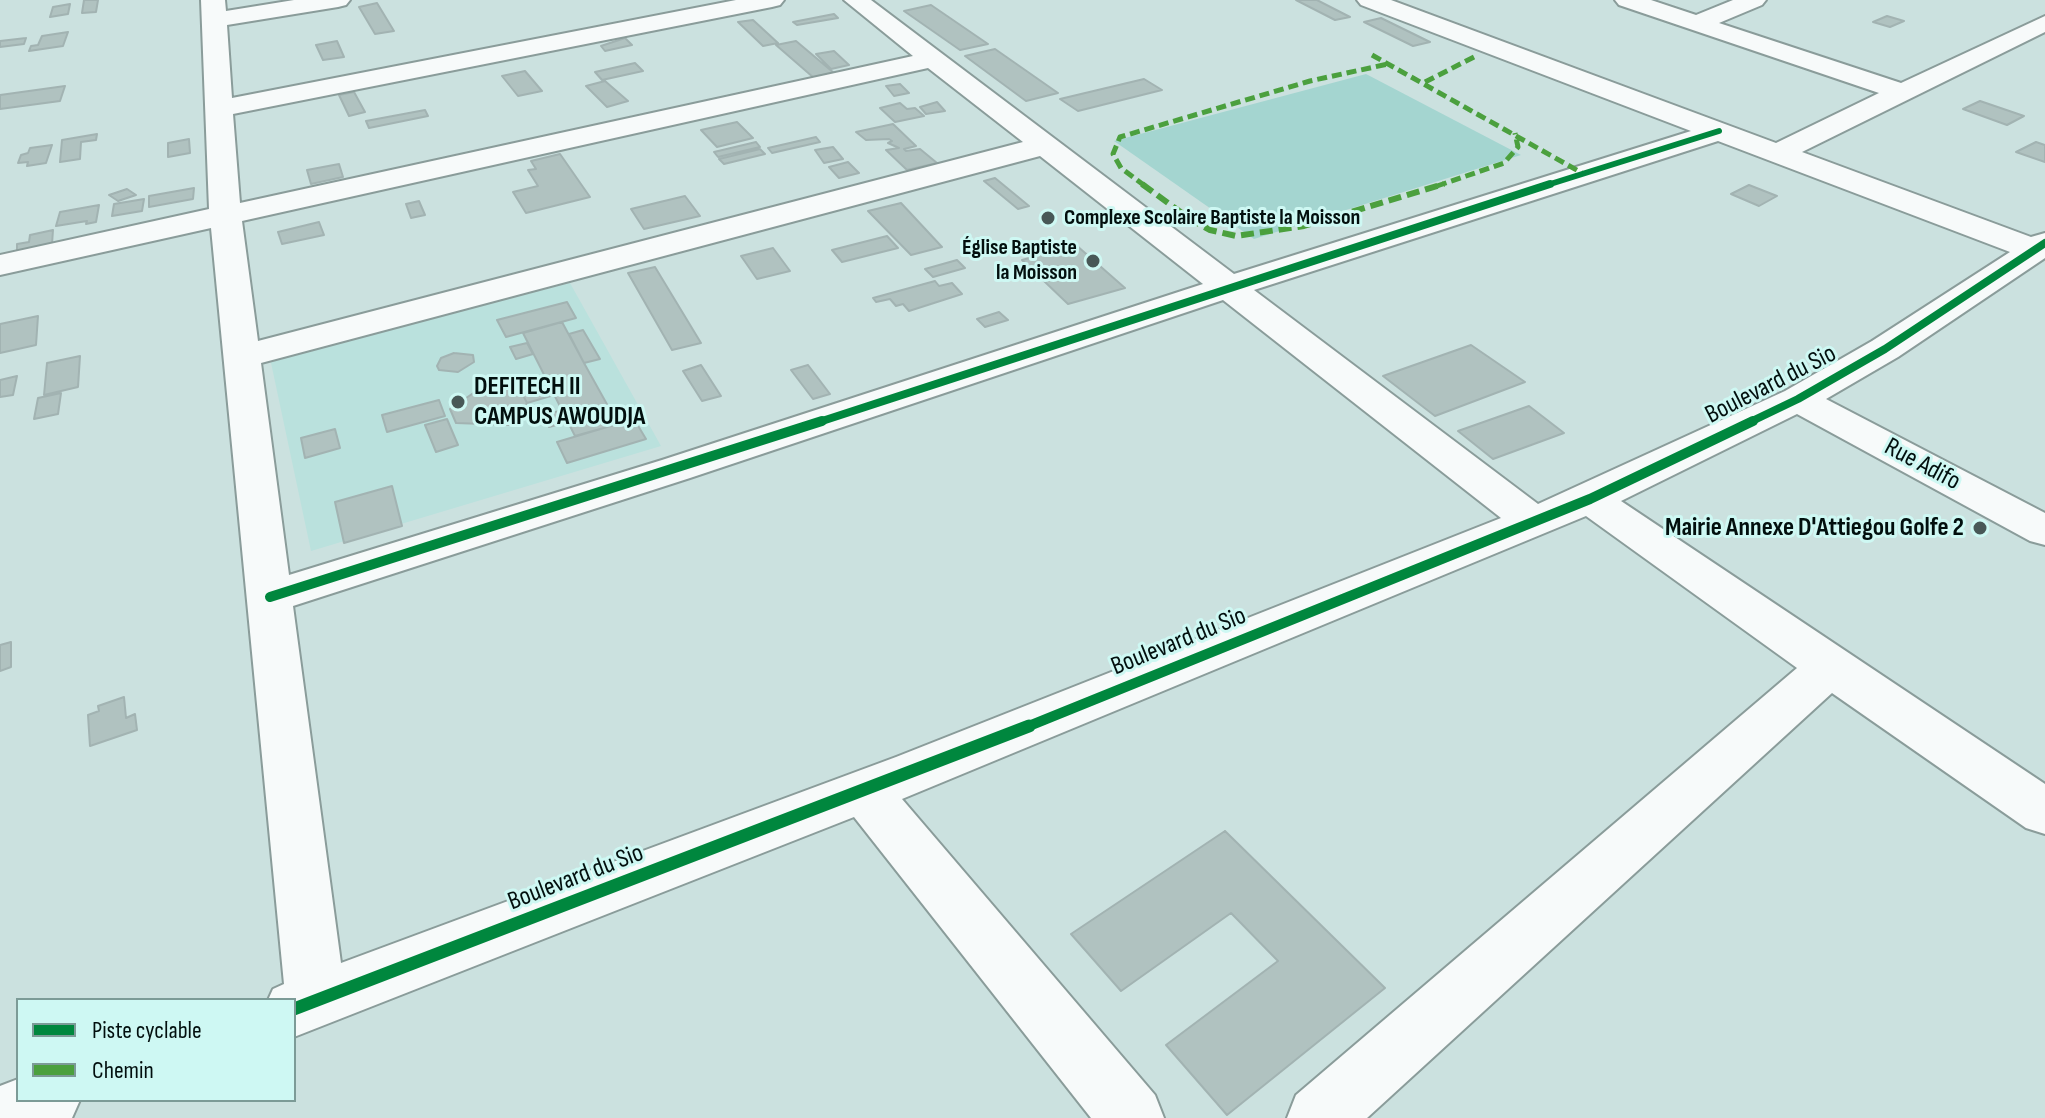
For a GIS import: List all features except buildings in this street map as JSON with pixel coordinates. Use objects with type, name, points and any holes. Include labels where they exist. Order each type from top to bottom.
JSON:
[{"type":"street","points":[[305,1004],[270,597],[225,213],[214,10],[338,0]]},
{"type":"street","points":[[218,109],[772,0]]},
{"type":"street","points":[[856,0],[1535,523]]},
{"type":"street","points":[[1372,0],[1777,153],[2040,246]]},
{"type":"street","points":[[1627,0],[1903,92]]},
{"type":"street","points":[[1697,23],[1754,0]]},
{"type":"street","points":[[1777,153],[2045,23]]},
{"type":"street","points":[[0,265],[931,60]]},
{"type":"street","points":[[270,597],[676,469],[1229,286],[1719,131]]},
{"type":"street","points":[[241,357],[1043,146]]},
{"type":"street","name":"Boulevard du Sio","points":[[305,1004],[864,791],[1590,499],[1798,399],[1885,349],[2040,246]]},
{"type":"street","name":"Rue Adifo","points":[[1798,399],[2035,514]]},
{"type":"street","points":[[1590,499],[2045,812]]},
{"type":"street","points":[[1319,1118],[1830,667]]},
{"type":"street","points":[[864,791],[1132,1118]]},
{"type":"street","points":[[0,1118],[43,1102]]},
{"type":"shaded area","points":[[1366,74],[1521,155],[1254,239],[1114,141]]},
{"type":"shaded area","name":"DEFITECH II CAMPUS AWOUDJA","points":[[570,283],[661,446],[311,551],[270,358]]},
{"type":"marked path","points":[[1372,55],[1582,173]]},
{"type":"marked path","points":[[1425,82],[1478,55]]},
{"type":"marked path","points":[[1388,64],[1310,81],[1131,132],[1120,137],[1113,154],[1121,168],[1190,219],[1210,230],[1236,236],[1304,226],[1469,176],[1504,163],[1518,147],[1515,133]]},
{"type":"cycle path","points":[[270,597],[676,469],[1389,234],[1719,131]]},
{"type":"cycle path","points":[[296,1008],[914,772],[1590,499],[1798,399],[1885,349],[2045,243]]},
{"type":"place","name":"Complexe Scolaire Baptiste la Moisson","points":[[1048,218]]},
{"type":"place","name":"Église Baptiste la Moisson","points":[[1093,261]]},
{"type":"place","name":"DEFITECH II CAMPUS AWOUDJA","points":[[458,402]]},
{"type":"place","name":"Mairie Annexe D'Attiegou Golfe 2","points":[[1980,528]]}]
